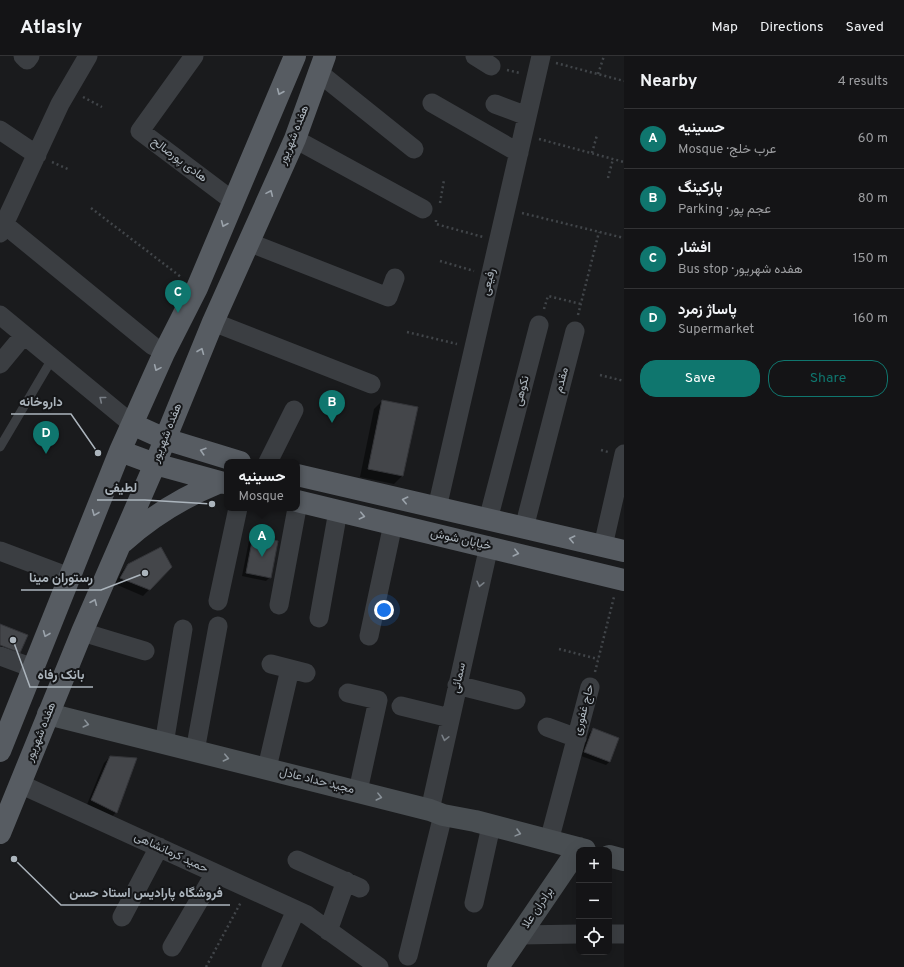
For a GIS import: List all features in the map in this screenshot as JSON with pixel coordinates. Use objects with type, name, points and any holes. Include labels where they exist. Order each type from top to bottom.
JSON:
[{"type":"main road","points":[[0,751],[120,451],[164,353],[197,288],[295,56]]},
{"type":"main road","name":"هفده شهریور","points":[[0,833],[82,632],[155,464],[213,322],[294,139],[322,64]]},
{"type":"main road","points":[[132,424],[165,439],[230,459]]},
{"type":"main road","points":[[120,451],[155,464],[224,483]]},
{"type":"main road","points":[[300,476],[624,551]]},
{"type":"main road","points":[[119,545],[157,514],[182,499],[224,483]]},
{"type":"main road","name":"خیابان شوش","points":[[300,504],[338,510],[622,580]]},
{"type":"street","points":[[88,56],[69,89],[2,228],[153,346]]},
{"type":"street","name":"هادی پورصالح","points":[[194,56],[140,131],[234,201]]},
{"type":"street","points":[[475,56],[491,66]]},
{"type":"street","name":"رفیعی","points":[[437,508],[540,57]]},
{"type":"street","points":[[322,64],[414,149]]},
{"type":"street","points":[[432,103],[521,144]]},
{"type":"street","points":[[495,104],[527,116]]},
{"type":"street","points":[[0,130],[37,155]]},
{"type":"street","points":[[294,139],[433,211]]},
{"type":"street","points":[[248,242],[388,297],[396,278]]},
{"type":"street","points":[[0,315],[132,424]]},
{"type":"street","points":[[213,322],[371,384]]},
{"type":"street","name":"نکوهی","points":[[488,520],[539,325]]},
{"type":"street","name":"مقدم","points":[[524,528],[575,331]]},
{"type":"street","points":[[0,364],[24,335]]},
{"type":"street","points":[[270,459],[294,410]]},
{"type":"street","points":[[603,546],[624,454]]},
{"type":"street","points":[[319,618],[338,510]]},
{"type":"street","points":[[218,601],[237,511]]},
{"type":"street","points":[[279,605],[296,511]]},
{"type":"street","points":[[370,636],[393,524]]},
{"type":"street","name":"سمائی","points":[[408,956],[436,812],[450,718],[489,546]]},
{"type":"street","points":[[0,551],[69,577]]},
{"type":"street","points":[[195,751],[218,626]]},
{"type":"street","points":[[164,744],[183,629]]},
{"type":"street","points":[[82,632],[146,651]]},
{"type":"street","points":[[0,656],[33,668]]},
{"type":"street","points":[[267,768],[298,671],[271,664]]},
{"type":"street","points":[[457,685],[516,700]]},
{"type":"street","name":"حاج غفوری","points":[[549,841],[590,688]]},
{"type":"street","points":[[348,693],[378,700],[358,791]]},
{"type":"street","points":[[401,706],[450,718]]},
{"type":"street","name":"مجید حداد عادل","points":[[48,714],[358,791],[576,848]]},
{"type":"street","points":[[547,727],[577,738]]},
{"type":"street","name":"حمید کرمانشاهی","points":[[20,784],[307,915],[380,967]]},
{"type":"street","points":[[474,903],[491,826]]},
{"type":"street","points":[[122,917],[159,847]]},
{"type":"street","name":"برادران علا","points":[[505,964],[520,935],[576,857]]},
{"type":"street","points":[[612,857],[624,860]]},
{"type":"street","points":[[297,860],[353,884],[328,931]]},
{"type":"street","points":[[172,947],[214,873]]},
{"type":"street","points":[[270,967],[296,910]]},
{"type":"street","points":[[520,935],[576,934]]},
{"type":"street","points":[[612,934],[624,934]]},
{"type":"lane","points":[[0,447],[52,359]]},
{"type":"path","points":[[598,74],[604,56]]},
{"type":"path","points":[[540,57],[624,81]]},
{"type":"path","points":[[491,66],[536,78]]},
{"type":"path","points":[[69,89],[102,107]]},
{"type":"path","points":[[592,153],[597,135]]},
{"type":"path","points":[[521,144],[592,153],[624,162]]},
{"type":"path","points":[[608,178],[612,159]]},
{"type":"path","points":[[444,180],[433,211],[436,224],[498,241]]},
{"type":"path","points":[[91,208],[197,288]]},
{"type":"path","points":[[506,208],[624,238]]},
{"type":"path","points":[[575,331],[599,232]]},
{"type":"path","points":[[440,261],[490,276]]},
{"type":"path","points":[[539,325],[548,296],[581,304]]},
{"type":"path","points":[[407,332],[474,347]]},
{"type":"path","points":[[600,375],[624,381]]},
{"type":"path","name":"حاج غفوری","points":[[590,688],[622,580]]},
{"type":"path","points":[[560,649],[598,660]]},
{"type":"path","points":[[206,967],[248,888]]},
{"type":"building","points":[[382,400],[418,407],[403,476],[368,469]]},
{"type":"building","points":[[253,536],[278,541],[271,578],[246,573]]},
{"type":"building","points":[[161,547],[172,567],[150,590],[120,578],[128,564]]},
{"type":"building","points":[[0,624],[28,635],[20,653],[0,645]]},
{"type":"building","points":[[593,728],[619,738],[610,762],[584,752]]},
{"type":"building","points":[[110,756],[137,758],[117,813],[91,800]]},
{"type":"place","name":"افشار","points":[[178,313]]},
{"type":"place","name":"پارکینگ","points":[[332,423]]},
{"type":"place","name":"داروخانه","points":[[98,453]]},
{"type":"place","name":"پاساژ زمرد","points":[[46,454]]},
{"type":"place","name":"لطیفی","points":[[212,504]]},
{"type":"place","name":"حسینیه","points":[[262,557]]},
{"type":"place","name":"رستوران مینا","points":[[145,573]]},
{"type":"place","name":"بانک رفاه","points":[[13,640]]},
{"type":"place","name":"فروشگاه پارادیس استاد حسن","points":[[14,859]]}]
